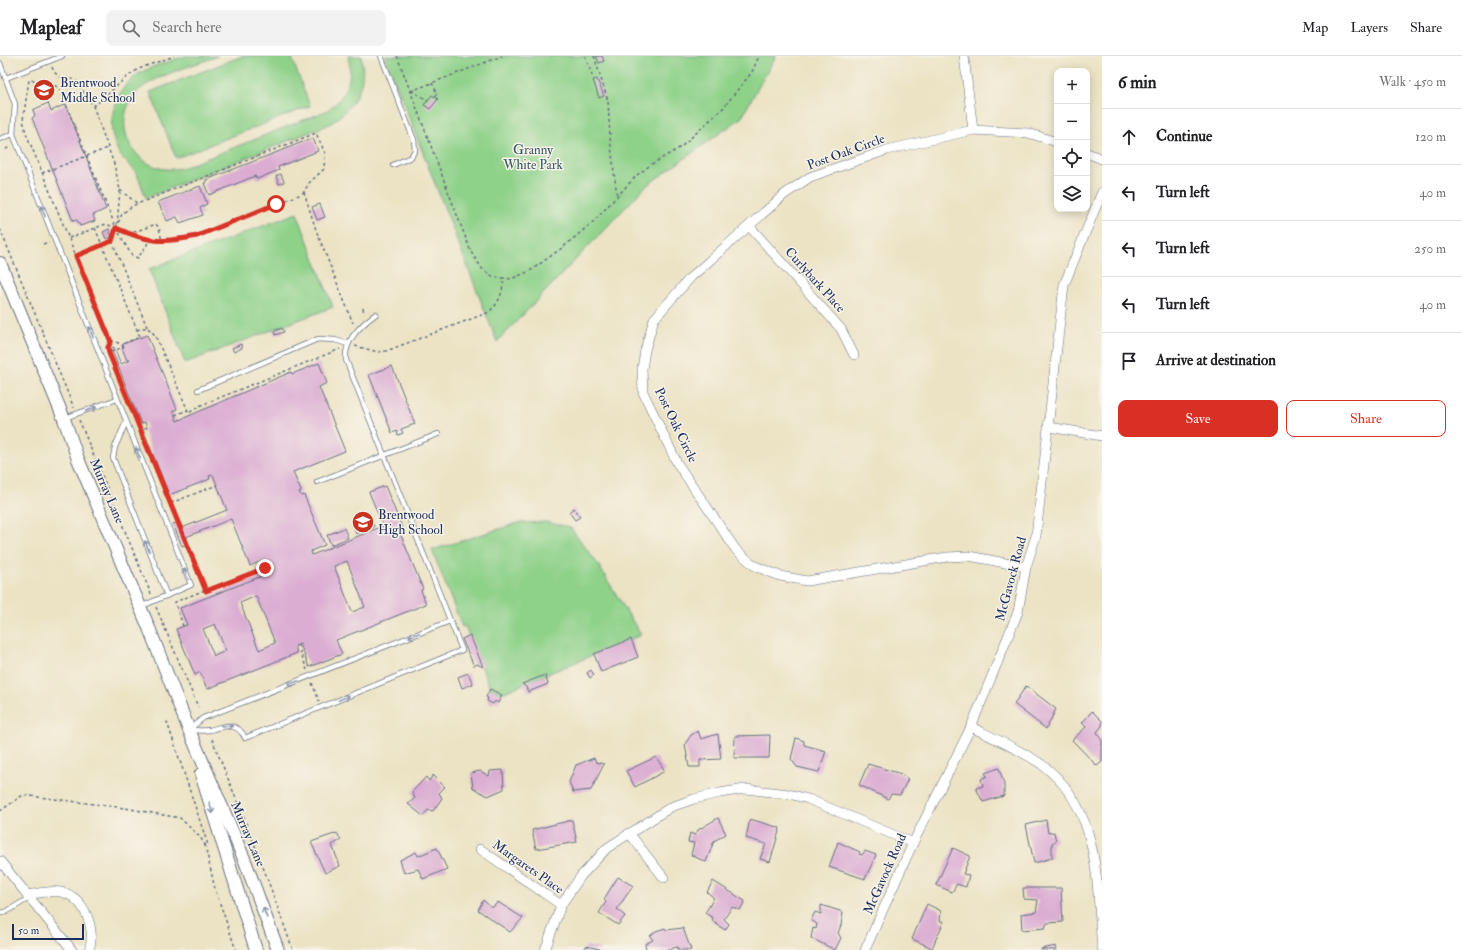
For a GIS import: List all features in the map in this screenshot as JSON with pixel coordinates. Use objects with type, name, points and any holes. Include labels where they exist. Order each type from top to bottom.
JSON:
[{"type":"main road","name":"Murray Lane","points":[[0,263],[64,419],[78,459],[140,607],[189,730],[245,861],[278,950]]},
{"type":"main road","name":"Murray Lane","points":[[189,730],[222,844],[256,950]]},
{"type":"street","points":[[964,56],[973,130]]},
{"type":"street","name":"Post Oak Circle","points":[[1026,567],[969,556],[947,557],[894,564],[807,581],[780,576],[755,566],[736,550],[678,462],[643,392],[642,369],[645,350],[654,319],[691,277],[785,194],[810,177],[887,150],[973,130],[1028,134],[1054,141]]},
{"type":"street","points":[[1090,154],[1102,159]]},
{"type":"street","name":"McGavock Road","points":[[865,950],[913,844],[971,727],[1018,612],[1026,567],[1036,536],[1064,285],[1102,192]]},
{"type":"street","name":"Curlybark Place","points":[[750,226],[841,329],[854,355]]},
{"type":"street","points":[[1049,427],[1102,436]]},
{"type":"street","points":[[971,727],[1016,749],[1041,765],[1062,783],[1082,813],[1094,850],[1102,948]]},
{"type":"street","points":[[545,950],[560,906],[581,876],[607,848],[671,807],[720,793],[745,789],[766,790],[808,799],[913,844]]},
{"type":"street","points":[[629,833],[664,878]]},
{"type":"street","name":"Margarets Place","points":[[480,849],[560,906]]},
{"type":"street","points":[[0,861],[72,950]]},
{"type":"street","points":[[28,896],[53,891],[63,892],[78,902],[90,921],[92,931],[89,950]]},
{"type":"lane","points":[[6,78],[62,56]]},
{"type":"lane","points":[[381,56],[414,140],[415,150],[411,158],[393,165]]},
{"type":"lane","points":[[0,63],[15,104],[13,134],[191,585],[140,607]]},
{"type":"lane","points":[[0,139],[13,134]]},
{"type":"lane","points":[[189,730],[208,730],[218,726],[230,725],[240,730],[245,738],[462,650],[347,363],[346,352],[348,344],[362,325],[376,314]]},
{"type":"lane","points":[[198,390],[318,339],[335,340],[348,344]]},
{"type":"lane","points":[[64,419],[117,399]]},
{"type":"lane","points":[[126,422],[115,447],[113,458],[167,596]]},
{"type":"lane","points":[[317,482],[438,434]]},
{"type":"lane","points":[[189,730],[203,718],[450,621]]},
{"type":"lane","points":[[0,913],[6,912],[28,896]]},
{"type":"path","points":[[93,106],[104,100],[116,86],[136,71],[174,56]]},
{"type":"path","points":[[397,56],[471,252],[483,270],[494,277],[504,279],[511,279],[530,271],[562,248],[593,222],[637,175],[652,164],[681,147],[723,108],[752,72],[759,56]]},
{"type":"path","points":[[411,91],[502,56]]},
{"type":"path","points":[[585,56],[593,78]]},
{"type":"path","points":[[594,56],[608,100],[610,137],[617,197]]},
{"type":"path","points":[[50,61],[54,73],[59,78],[76,80],[93,106],[108,148],[120,190],[116,228]]},
{"type":"path","points":[[111,342],[26,133],[23,120],[29,80],[46,81],[59,88],[116,228],[134,258],[138,258],[150,240]]},
{"type":"path","points":[[432,82],[437,93],[435,97]]},
{"type":"path","points":[[411,91],[428,100]]},
{"type":"path","points":[[69,238],[106,224],[116,228],[128,234],[150,240],[197,236],[304,192],[309,183],[322,172],[325,164],[325,153],[316,133],[132,206],[122,214],[116,228],[112,241],[147,327]]},
{"type":"path","points":[[42,173],[108,148]]},
{"type":"path","points":[[120,190],[138,204]]},
{"type":"path","points":[[304,192],[316,230],[355,327]]},
{"type":"path","points":[[128,234],[152,224],[156,224],[159,228],[162,240]]},
{"type":"path","points":[[95,228],[140,337],[122,344],[123,347],[109,353]]},
{"type":"path","points":[[0,229],[198,707]]},
{"type":"path","points":[[76,256],[112,241]]},
{"type":"path","points":[[357,345],[378,352],[386,351],[487,313],[497,305],[504,279]]},
{"type":"path","points":[[111,342],[117,341],[122,344]]},
{"type":"path","points":[[111,342],[108,347],[109,353],[206,590]]},
{"type":"path","points":[[175,415],[188,410]]},
{"type":"path","points":[[170,503],[217,486]]},
{"type":"path","points":[[183,626],[175,602],[265,568]]},
{"type":"path","points":[[166,719],[208,844],[205,846]]},
{"type":"path","points":[[212,739],[258,853],[293,950]]},
{"type":"path","points":[[0,811],[23,795],[125,808],[180,818],[200,837],[205,846],[215,889],[236,950]]},
{"type":"green space","points":[[185,56],[218,56],[163,76],[144,86],[137,92],[128,106],[125,120],[126,135],[132,148],[142,159],[154,166],[169,169],[185,167],[326,111],[338,101],[346,88],[350,73],[348,56],[361,56],[363,67],[357,95],[346,111],[330,124],[146,198],[136,173],[121,156],[113,139],[112,119],[114,109],[122,90],[137,75]]},
{"type":"green space","points":[[242,56],[291,56],[310,106],[176,158],[150,92]]},
{"type":"green space","name":"Granny White Park","points":[[385,56],[776,56],[741,118],[646,186],[497,342]]},
{"type":"green space","points":[[297,213],[333,307],[185,363],[149,269]]},
{"type":"green space","points":[[545,522],[570,527],[597,563],[641,635],[502,693],[490,688],[465,626],[462,627],[432,550],[518,523]]},
{"type":"building","points":[[596,56],[602,56],[604,61],[599,63]]},
{"type":"building","points":[[597,79],[604,96],[599,98],[593,80]]},
{"type":"building","points":[[432,95],[438,99],[430,109],[424,105]]},
{"type":"building","points":[[48,103],[51,111],[66,104],[106,209],[93,215],[95,221],[80,226],[77,220],[73,221],[32,118],[35,116],[33,110]]},
{"type":"building","points":[[313,138],[318,151],[278,167],[279,170],[257,179],[255,176],[209,195],[204,183],[206,183],[206,180]]},
{"type":"building","points":[[281,174],[284,182],[279,184],[276,176]]},
{"type":"building","points":[[200,186],[207,204],[200,208],[203,215],[180,223],[177,217],[167,221],[158,202]]},
{"type":"building","points":[[320,204],[325,217],[317,220],[312,207]]},
{"type":"building","points":[[109,229],[112,237],[106,239],[103,232]]},
{"type":"building","points":[[282,328],[284,332],[275,335],[274,331]]},
{"type":"building","points":[[147,335],[177,409],[173,411],[177,421],[291,372],[292,374],[319,363],[327,383],[319,387],[345,451],[293,472],[301,491],[299,492],[301,496],[304,495],[325,545],[311,551],[312,555],[383,526],[369,492],[385,486],[404,532],[400,533],[423,589],[421,590],[426,604],[336,640],[342,654],[309,667],[300,644],[295,646],[297,653],[207,689],[200,672],[195,675],[176,629],[187,625],[180,608],[267,574],[262,561],[250,566],[231,519],[186,537],[188,544],[182,546],[173,524],[179,522],[182,528],[227,510],[213,475],[209,476],[210,479],[169,495],[143,429],[147,428],[145,422],[141,424],[111,348],[114,347],[121,364],[130,360],[127,360],[122,348],[124,347],[123,344]],"holes":[[[347,561],[365,607],[352,612],[334,566]],[[256,596],[275,643],[259,650],[240,603]],[[215,624],[226,651],[214,656],[203,629]]]},
{"type":"building","points":[[241,344],[242,348],[234,352],[232,348]]},
{"type":"building","points":[[392,366],[415,424],[401,429],[403,433],[398,435],[397,431],[392,433],[369,375]]},
{"type":"building","points":[[574,508],[580,517],[575,520],[569,512]]},
{"type":"building","points":[[370,517],[374,527],[356,534],[353,524]]},
{"type":"building","points":[[344,528],[348,538],[331,545],[327,535]]},
{"type":"building","points":[[470,635],[483,667],[477,664],[474,666],[462,639]]},
{"type":"building","points":[[631,639],[638,657],[601,672],[594,654]]},
{"type":"building","points":[[591,670],[594,675],[590,678],[587,673]]},
{"type":"building","points":[[468,673],[473,684],[462,688],[458,677]]},
{"type":"building","points":[[545,675],[548,684],[528,692],[526,687],[522,684]]},
{"type":"building","points":[[1026,686],[1056,709],[1046,729],[1014,704]]},
{"type":"building","points":[[490,689],[502,695],[498,703],[495,701],[493,704],[487,701],[488,698],[486,697]]},
{"type":"building","points":[[1092,711],[1102,721],[1102,726],[1097,732],[1102,741],[1102,762],[1097,766],[1072,740],[1086,727],[1082,723]]},
{"type":"building","points":[[698,731],[701,739],[718,734],[721,759],[700,760],[700,767],[689,767],[685,744],[691,735]]},
{"type":"building","points":[[770,735],[769,758],[734,758],[735,736]]},
{"type":"building","points":[[796,738],[804,741],[804,745],[826,751],[819,772],[797,767],[791,759]]},
{"type":"building","points":[[656,757],[665,771],[635,787],[626,771]]},
{"type":"building","points":[[594,758],[596,762],[604,764],[591,790],[573,792],[569,782],[576,765]]},
{"type":"building","points":[[868,764],[901,774],[908,779],[900,795],[891,794],[888,799],[859,785]]},
{"type":"building","points":[[999,768],[1004,784],[1004,796],[983,802],[976,788],[983,786],[981,779],[987,776],[985,773]]},
{"type":"building","points":[[503,770],[504,789],[488,796],[473,788],[471,773],[480,771],[489,776],[490,771]]},
{"type":"building","points":[[433,775],[445,787],[439,793],[442,798],[433,811],[428,810],[423,816],[408,804],[415,798],[412,792],[426,777],[429,781]]},
{"type":"building","points":[[718,818],[726,834],[714,841],[706,862],[691,855],[694,843],[688,842],[690,833],[695,835],[698,830]]},
{"type":"building","points":[[750,819],[780,828],[770,862],[760,859],[766,844],[746,838]]},
{"type":"building","points":[[572,820],[577,842],[536,849],[532,830]]},
{"type":"building","points":[[1046,820],[1048,833],[1054,832],[1056,841],[1052,843],[1052,858],[1034,863],[1026,825]]},
{"type":"building","points":[[337,833],[341,840],[332,845],[340,866],[325,873],[311,842]]},
{"type":"building","points":[[838,842],[860,852],[859,854],[862,855],[865,851],[876,855],[865,879],[829,867]]},
{"type":"building","points":[[437,848],[447,869],[423,879],[418,869],[404,873],[400,860],[416,852],[418,856]]},
{"type":"building","points":[[953,848],[970,856],[963,874],[969,875],[966,887],[957,884],[952,892],[936,885]]},
{"type":"building","points":[[618,877],[633,886],[617,909],[625,916],[618,925],[599,913],[606,902],[604,899]]},
{"type":"building","points":[[713,881],[745,901],[740,910],[732,907],[724,919],[729,924],[725,930],[712,921],[713,918],[705,913],[714,898],[707,892]]},
{"type":"building","points":[[1023,888],[1061,888],[1063,922],[1047,923],[1045,928],[1022,930],[1021,914],[1036,912],[1038,900],[1024,899]]},
{"type":"building","points":[[483,900],[492,908],[498,902],[523,918],[510,932],[478,910]]},
{"type":"building","points":[[927,904],[941,911],[940,921],[944,921],[932,948],[912,939]]},
{"type":"building","points":[[821,905],[843,912],[838,933],[841,938],[835,950],[811,938],[813,928],[816,929],[817,924],[811,920],[815,912],[821,914]]},
{"type":"building","points":[[665,928],[666,930],[683,928],[691,950],[678,950],[678,947],[671,950],[646,950],[645,944],[653,940],[650,936],[656,931]]},
{"type":"building","points":[[586,946],[600,949],[600,950],[584,950]]},
{"type":"building","points":[[1056,946],[1057,950],[1041,950],[1041,949]]},
{"type":"place","name":"Brentwood Middle School","points":[[44,90]]},
{"type":"place","name":"Brentwood High School","points":[[363,522]]},
{"type":"route","points":[[265,568],[206,591],[109,353],[108,347],[109,343],[111,342],[76,256],[112,241],[116,228],[128,234],[154,241],[174,240],[197,236],[276,204]]}]
